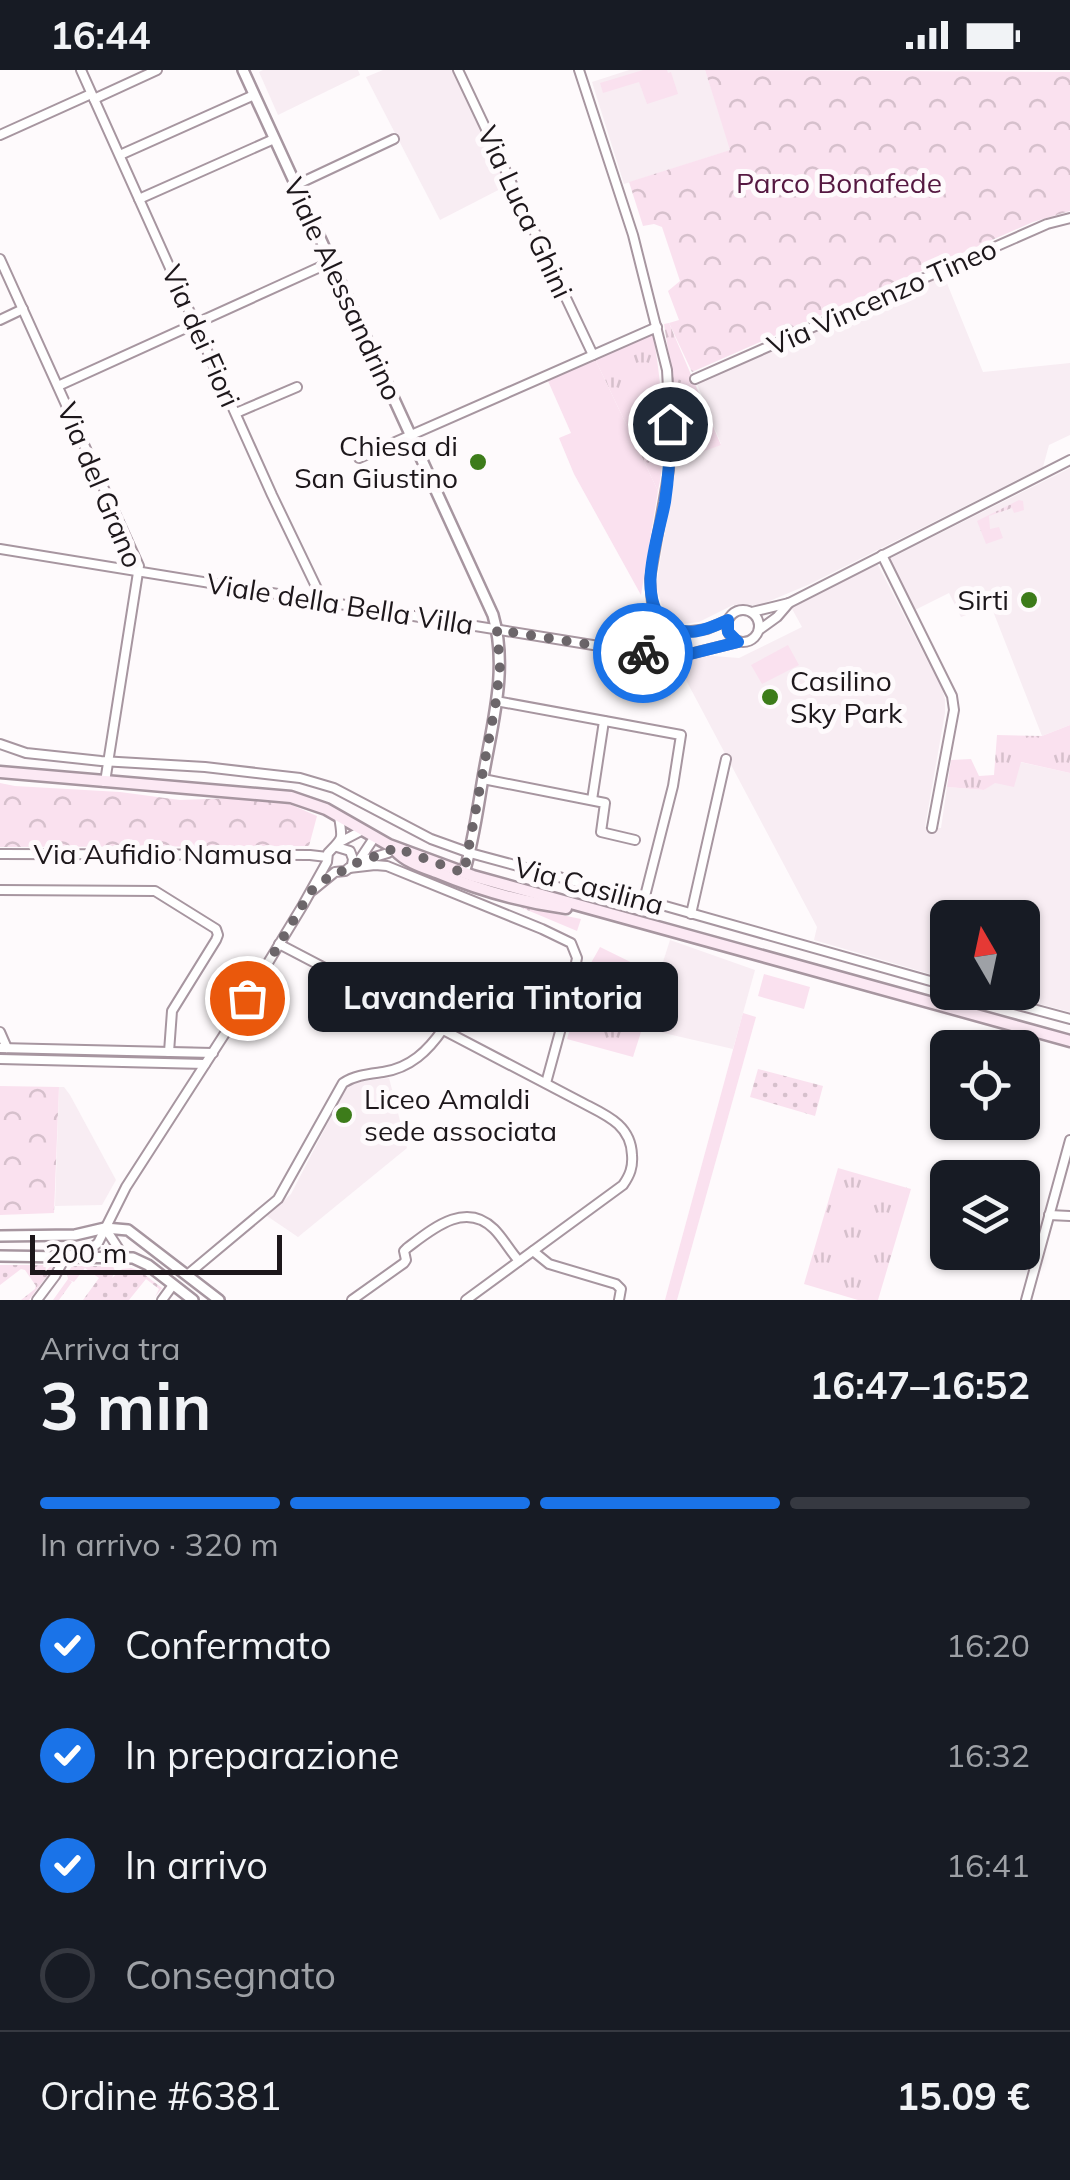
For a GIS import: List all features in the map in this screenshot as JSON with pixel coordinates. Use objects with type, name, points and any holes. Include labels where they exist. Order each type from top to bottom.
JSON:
[{"type":"main road","name":"Via Casilina","points":[[0,772],[288,796],[318,806],[394,847],[464,873],[1070,1042]]},
{"type":"main road","name":"Via Casilina","points":[[394,847],[406,860],[476,888],[539,904],[592,909]]},
{"type":"street","name":"Via dei Fiori","points":[[80,70],[323,601]]},
{"type":"street","points":[[0,135],[156,70]]},
{"type":"street","name":"Viale Alessandrino","points":[[243,70],[493,615],[500,666],[464,873]]},
{"type":"street","name":"Via Luca Ghini","points":[[458,70],[592,355]]},
{"type":"street","points":[[358,458],[658,327],[579,70]]},
{"type":"street","points":[[120,155],[254,95]]},
{"type":"street","points":[[296,185],[394,138]]},
{"type":"street","points":[[140,199],[274,140]]},
{"type":"street","name":"Via Vincenzo Tineo","points":[[695,379],[1048,224],[1070,218]]},
{"type":"street","name":"Via del Grano","points":[[0,260],[140,572],[105,782]]},
{"type":"street","points":[[58,386],[331,262]]},
{"type":"street","points":[[0,320],[23,309]]},
{"type":"street","name":"Viale della Bella Villa","points":[[658,327],[668,370],[670,438],[665,500],[650,579],[652,604],[658,616],[684,632],[707,630],[741,610],[752,612],[789,603],[1070,460]]},
{"type":"street","points":[[236,414],[297,387]]},
{"type":"street","name":"Viale della Bella Villa","points":[[0,549],[673,658],[753,640],[789,603]]},
{"type":"street","points":[[882,555],[952,696],[954,710],[932,828]]},
{"type":"street","points":[[752,612],[759,620],[759,630]]},
{"type":"street","points":[[728,620],[728,632],[738,642]]},
{"type":"street","points":[[496,701],[681,735],[644,900]]},
{"type":"street","points":[[592,800],[604,721]]},
{"type":"street","name":"Via Casilina","points":[[0,744],[26,754],[300,778],[334,788],[432,839],[470,853],[930,981]]},
{"type":"street","points":[[691,914],[726,759]]},
{"type":"street","points":[[483,779],[605,803],[600,832],[634,840]]},
{"type":"street","points":[[338,844],[339,817]]},
{"type":"street","points":[[36,1300],[66,1256],[95,1247],[126,1187],[280,944],[330,850],[362,831]]},
{"type":"street","points":[[353,865],[374,838]]},
{"type":"street","points":[[338,844],[350,851],[353,865]]},
{"type":"street","points":[[311,891],[335,872],[343,872],[394,847]]},
{"type":"street","name":"Via Aufidio Namusa","points":[[0,854],[310,854],[327,859]]},
{"type":"street","points":[[327,859],[335,872]]},
{"type":"street","points":[[353,865],[387,866],[571,943],[576,963],[546,1083]]},
{"type":"street","points":[[0,890],[156,891],[216,929],[216,940],[171,1013],[169,1052]]},
{"type":"street","points":[[280,944],[546,1083],[623,1127],[631,1140],[628,1177],[617,1190],[466,1300]]},
{"type":"street","points":[[999,1010],[1002,1022]]},
{"type":"street","points":[[1002,1022],[1012,1010]]},
{"type":"street","points":[[1035,1010],[1070,1019]]},
{"type":"street","points":[[188,1274],[278,1199],[343,1083],[409,1063],[429,1048],[443,1029]]},
{"type":"street","points":[[0,1032],[4,1048],[212,1052]]},
{"type":"street","points":[[0,1059],[205,1064]]},
{"type":"street","points":[[1026,1300],[1070,1140]]},
{"type":"street","points":[[1049,1215],[1070,1216]]},
{"type":"street","points":[[352,1300],[404,1263],[407,1248],[439,1224],[454,1218],[472,1218],[490,1225],[518,1261]]},
{"type":"street","points":[[105,1228],[124,1257]]},
{"type":"street","points":[[0,1236],[69,1235],[105,1228],[133,1232],[219,1300]]},
{"type":"street","points":[[533,1251],[549,1264],[616,1284],[620,1289],[619,1300]]},
{"type":"street","points":[[0,1256],[136,1259],[193,1300]]},
{"type":"street","points":[[162,1300],[174,1285]]},
{"type":"shaded area","points":[[358,70],[360,75],[278,115],[259,72]]},
{"type":"shaded area","points":[[383,70],[457,70],[510,184],[440,220],[366,77]]},
{"type":"shaded area","points":[[629,70],[705,70],[731,150],[624,184],[592,82]]},
{"type":"shaded area","points":[[942,271],[983,372],[1070,363],[1070,435],[1049,445],[1043,467],[810,584],[760,605],[733,605],[699,622],[683,624],[671,617],[656,587],[676,461],[721,444],[695,379]]},
{"type":"shaded area","points":[[1070,468],[1070,725],[1042,736],[991,606],[961,617],[949,593],[915,610],[889,559]]},
{"type":"shaded area","points":[[877,563],[945,699],[925,827],[941,828],[947,787],[984,790],[1020,762],[1070,773],[1070,1012],[1040,1004],[1040,900],[930,900],[930,974],[814,940],[817,927],[677,663],[700,655],[739,658],[802,627],[791,607]]},
{"type":"shaded area","points":[[670,940],[755,970],[733,1049],[642,1028]]},
{"type":"shaded area","points":[[0,1043],[193,1046],[189,1070],[0,1065]]},
{"type":"shaded area","points":[[389,1078],[407,1148],[298,1237],[267,1216],[291,1194],[345,1090],[364,1081]]},
{"type":"shaded area","points":[[59,1087],[70,1095],[116,1180],[102,1205],[55,1206]]},
{"type":"green space","points":[[643,70],[671,72],[678,94],[647,104],[639,82],[603,93],[600,83]]},
{"type":"green space","name":"Parco Bonafede","points":[[705,70],[1070,72],[1070,211],[1033,222],[692,372],[669,323],[679,320],[668,291],[680,281],[662,227],[643,226],[629,182],[730,150]]},
{"type":"green space","points":[[669,323],[721,445],[676,461],[675,394],[664,324]]},
{"type":"green space","points":[[653,334],[663,433],[658,491],[595,359]]},
{"type":"green space","points":[[595,359],[658,491],[641,595],[574,474],[559,438],[571,433],[548,381]]},
{"type":"green space","points":[[1023,501],[1024,510],[1014,513],[1012,508],[989,516],[990,529],[999,527],[1003,538],[986,544],[977,521]]},
{"type":"green space","points":[[788,645],[799,665],[762,684],[751,665]]},
{"type":"green space","points":[[1070,725],[1070,773],[1021,762],[1014,787],[995,783],[984,790],[947,787],[951,760],[971,759],[979,776],[994,775],[997,735],[1042,736]]},
{"type":"green space","points":[[0,783],[180,800],[234,798],[285,802],[317,816],[309,846],[0,847]]},
{"type":"green space","points":[[520,907],[528,908],[581,919],[577,931]]},
{"type":"green space","points":[[600,947],[659,976],[633,1057],[567,1039],[587,970]]},
{"type":"green space","points":[[764,974],[810,987],[804,1009],[758,996]]},
{"type":"green space","points":[[743,1013],[756,1017],[677,1300],[665,1300]]},
{"type":"green space","points":[[758,1069],[823,1086],[815,1116],[750,1097]]},
{"type":"green space","points":[[0,1086],[59,1087],[54,1213],[0,1215]]},
{"type":"green space","points":[[838,1168],[911,1189],[878,1300],[858,1300],[804,1284]]},
{"type":"green space","points":[[0,1265],[53,1268],[29,1300],[21,1300],[36,1286],[21,1269],[0,1285]]},
{"type":"green space","points":[[72,1266],[113,1266],[112,1278],[122,1269],[131,1268],[162,1288],[155,1297],[159,1289],[146,1279],[129,1300],[83,1300],[99,1278],[85,1268],[74,1282],[69,1280],[72,1282],[59,1300],[53,1300]]},
{"type":"way so far","points":[[247,998],[311,891],[335,872],[394,847],[464,873],[496,701],[500,666],[497,630],[643,653]]},
{"type":"place","name":"Chiesa di San Giustino","points":[[478,462]]},
{"type":"place","name":"Sirti","points":[[1029,600]]},
{"type":"place","name":"Casilino Sky Park","points":[[770,697]]},
{"type":"place","name":"Lavanderia Tintoria","points":[[247,998]]},
{"type":"place","name":"Liceo Amaldi sede associata","points":[[344,1115]]},
{"type":"route","points":[[643,653],[673,658],[738,642],[728,632],[728,620],[707,630],[684,632],[658,616],[652,604],[650,579],[667,485],[670,424]]}]
